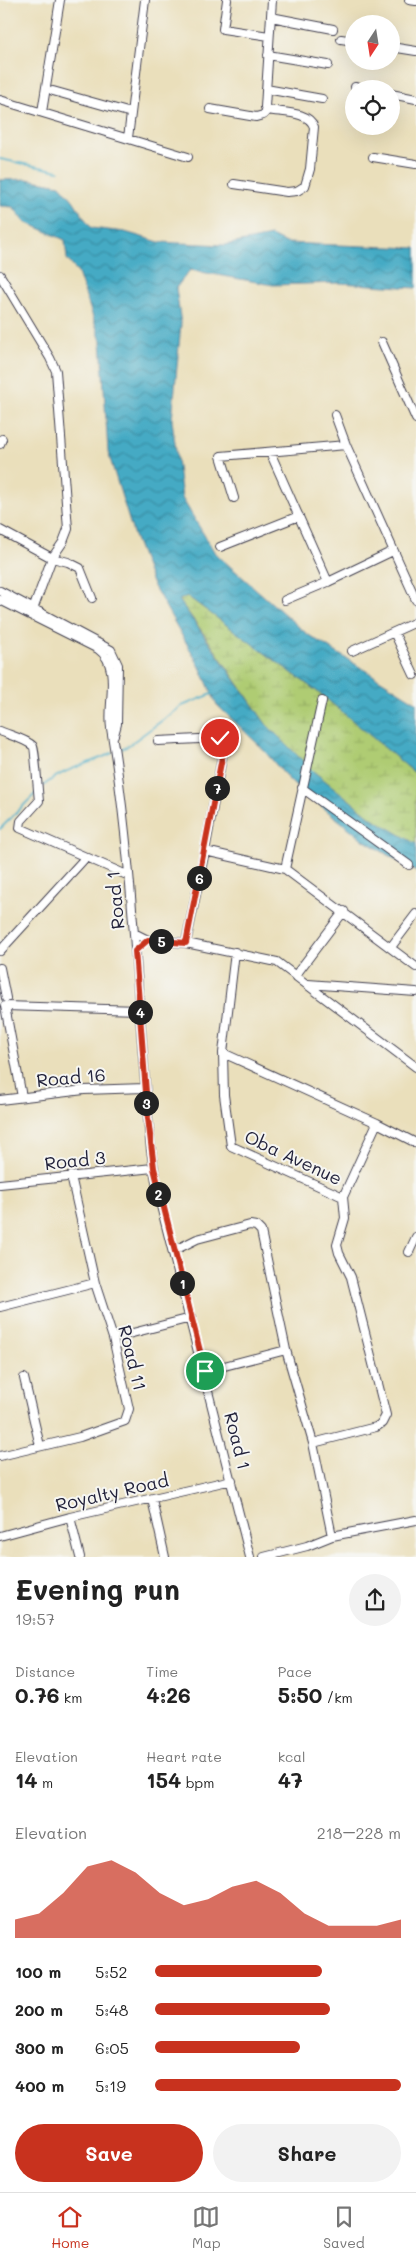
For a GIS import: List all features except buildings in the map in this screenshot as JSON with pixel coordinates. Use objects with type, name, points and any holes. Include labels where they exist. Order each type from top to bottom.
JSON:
[{"type":"street","points":[[42,112],[60,0]]},
{"type":"street","points":[[128,138],[145,0]]},
{"type":"street","points":[[227,0],[223,29],[269,36]]},
{"type":"street","points":[[234,184],[292,192],[307,184],[313,142],[314,127],[312,122],[302,116],[268,110],[265,107],[272,0]]},
{"type":"street","points":[[409,0],[416,1]]},
{"type":"street","points":[[270,17],[333,29]]},
{"type":"street","points":[[340,39],[345,40]]},
{"type":"street","points":[[400,48],[416,51]]},
{"type":"street","points":[[268,55],[328,65]]},
{"type":"street","points":[[266,88],[322,99]]},
{"type":"street","points":[[53,91],[131,113]]},
{"type":"street","points":[[400,96],[416,99]]},
{"type":"street","points":[[0,100],[188,157]]},
{"type":"street","points":[[210,109],[256,117],[263,116],[268,110]]},
{"type":"street","points":[[373,157],[416,164]]},
{"type":"street","points":[[0,275],[56,371],[68,524],[63,542],[52,558],[32,612]]},
{"type":"street","points":[[382,342],[416,419]]},
{"type":"street","points":[[335,415],[346,445],[416,600]]},
{"type":"street","points":[[234,498],[221,456],[346,445]]},
{"type":"street","points":[[270,452],[328,582]]},
{"type":"street","points":[[220,547],[299,516]]},
{"type":"street","points":[[0,530],[52,558],[68,562],[80,568],[92,598]]},
{"type":"street","points":[[285,600],[393,551]]},
{"type":"street","points":[[0,592],[32,612]]},
{"type":"street","points":[[0,610],[2,601],[32,612]]},
{"type":"street","name":"Road 1","points":[[32,612],[105,654],[111,674],[113,742],[129,876],[145,1088],[154,1168],[250,1557]]},
{"type":"street","points":[[352,651],[416,622]]},
{"type":"street","points":[[394,632],[414,675]]},
{"type":"street","points":[[286,869],[322,701]]},
{"type":"street","points":[[0,731],[34,746],[36,786],[39,799],[38,804],[21,821],[20,828],[129,876]]},
{"type":"street","points":[[158,741],[220,738],[225,741],[186,943]]},
{"type":"street","points":[[302,788],[409,865]]},
{"type":"street","points":[[205,851],[286,869],[416,967]]},
{"type":"street","points":[[0,951],[86,857]]},
{"type":"street","points":[[295,976],[344,911]]},
{"type":"street","points":[[391,947],[416,914]]},
{"type":"street","points":[[134,933],[148,940],[186,943],[277,962],[416,1067]]},
{"type":"street","points":[[135,951],[148,940]]},
{"type":"street","points":[[235,952],[224,1053],[377,1123],[416,1143]]},
{"type":"street","points":[[0,968],[6,998]]},
{"type":"street","points":[[307,984],[416,992]]},
{"type":"street","points":[[22,1097],[5,1006],[139,1010]]},
{"type":"street","name":"Oba Avenue","points":[[224,1053],[224,1095],[231,1146],[343,1197]]},
{"type":"street","name":"Road 16","points":[[0,1100],[84,1090],[145,1088]]},
{"type":"street","points":[[313,1443],[376,1428],[382,1423],[386,1415],[351,1277],[337,1245],[346,1218],[343,1197],[377,1123]]},
{"type":"street","name":"Road 3","points":[[0,1184],[154,1168]]},
{"type":"street","name":"Road 11","points":[[0,1456],[80,1437],[126,1421],[129,1409],[113,1338],[95,1283],[71,1176]]},
{"type":"street","points":[[173,1251],[188,1242],[250,1225],[256,1226],[261,1231],[286,1350],[313,1443],[332,1536]]},
{"type":"street","points":[[410,1252],[416,1237]]},
{"type":"street","points":[[0,1307],[95,1283]]},
{"type":"street","points":[[113,1338],[191,1318]]},
{"type":"street","points":[[205,1371],[286,1350]]},
{"type":"street","points":[[24,1378],[40,1446]]},
{"type":"street","name":"Royalty Road","points":[[0,1536],[70,1517],[232,1480]]},
{"type":"street","points":[[152,1499],[165,1557]]},
{"type":"street","points":[[70,1517],[80,1557]]},
{"type":"street","points":[[264,1557],[307,1546],[332,1536],[416,1520]]},
{"type":"green space","points":[[187,596],[322,695],[416,774],[416,844],[372,818],[313,771],[266,724],[179,600]]},
{"type":"water","points":[[27,179],[60,185],[73,200],[91,228],[125,232],[159,242],[225,245],[271,236],[286,243],[416,248],[416,288],[340,283],[273,285],[190,270],[176,288],[181,324],[172,420],[182,498],[215,553],[307,634],[416,702],[416,774],[322,695],[187,596],[179,600],[266,724],[313,771],[372,818],[416,844],[416,872],[365,841],[291,782],[260,746],[217,705],[200,667],[152,583],[134,536],[108,452],[101,341],[78,273],[67,259],[65,240],[25,222],[13,207],[0,206],[0,180]]},
{"type":"waterway","points":[[0,159],[59,171]]},
{"type":"waterway","points":[[116,751],[126,747],[182,706],[212,694]]},
{"type":"waterway","points":[[41,788],[65,772],[112,753]]},
{"type":"waterway","points":[[0,829],[36,793]]},
{"type":"route","points":[[205,1371],[158,1194],[151,1150],[135,951],[148,940],[186,943],[225,742],[224,739],[220,738]]}]
